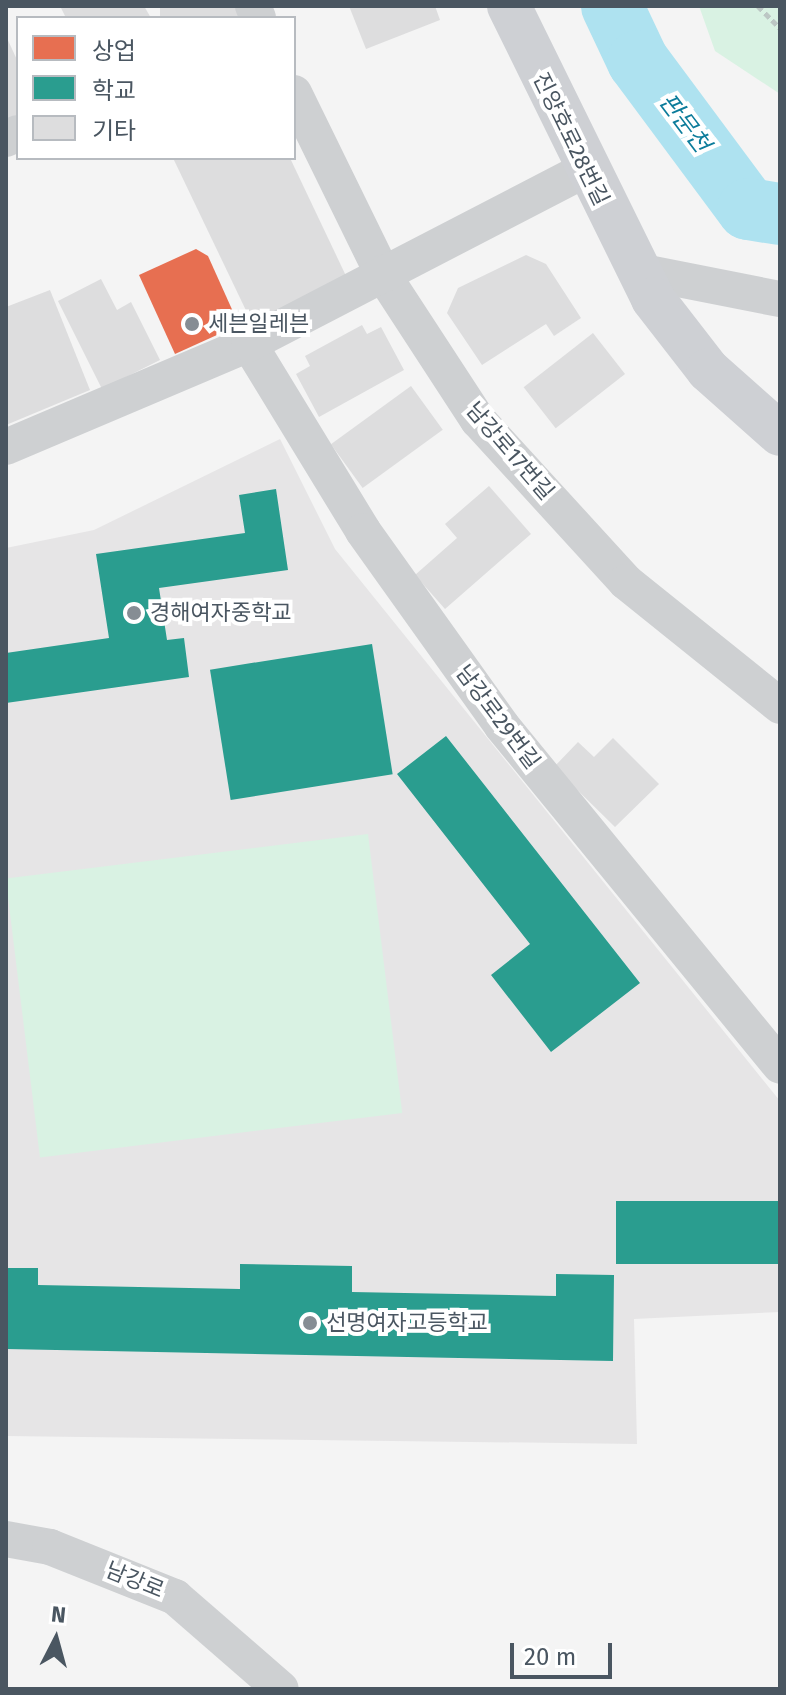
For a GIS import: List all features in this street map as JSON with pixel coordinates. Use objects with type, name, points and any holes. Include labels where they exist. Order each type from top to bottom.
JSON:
[{"type":"street","name":"진양호로28번길","points":[[509,6],[584,170],[638,271],[708,370],[780,434]]},
{"type":"street","name":"남강로17번길","points":[[296,97],[382,273],[478,420],[626,582],[780,706]]},
{"type":"street","points":[[6,447],[249,344],[584,170]]},
{"type":"street","points":[[638,271],[780,299]]},
{"type":"street","name":"남강로29번길","points":[[249,344],[363,531],[502,726],[780,1066]]},
{"type":"street","name":"남강로","points":[[6,1539],[50,1547],[175,1597],[281,1689]]},
{"type":"path","points":[[758,6],[780,28]]},
{"type":"shaded area","points":[[280,439],[335,549],[780,1101],[780,1312],[634,1319],[637,1444],[6,1436],[6,548],[94,530]]},
{"type":"green space","points":[[699,6],[780,6],[780,94],[715,51]]},
{"type":"green space","points":[[368,834],[402,1113],[40,1157],[6,878]]},
{"type":"building: 상업","points":[[196,249],[208,256],[239,325],[175,354],[139,275]]},
{"type":"building: 학교","name":"경해여자중학교","points":[[276,489],[288,570],[159,588],[167,640],[184,638],[189,677],[6,703],[6,653],[109,638],[96,554],[245,533],[239,495]]},
{"type":"building: 학교","points":[[372,644],[393,774],[231,800],[210,670]]},
{"type":"building: 학교","points":[[446,736],[640,983],[551,1052],[491,975],[530,944],[397,774]]},
{"type":"building: 학교","points":[[616,1201],[780,1201],[780,1264],[616,1264]]},
{"type":"building: 학교","name":"선명여자고등학교","points":[[240,1264],[352,1266],[352,1292],[556,1296],[556,1274],[614,1275],[613,1361],[6,1349],[6,1268],[38,1268],[38,1285],[240,1289]]},
{"type":"building: 기타","points":[[60,6],[144,6],[150,16],[65,16]]},
{"type":"building: 기타","points":[[160,6],[241,6],[241,16],[160,16]]},
{"type":"building: 기타","points":[[349,6],[435,6],[440,20],[366,49]]},
{"type":"building: 기타","points":[[6,36],[16,58],[16,118],[6,123]]},
{"type":"building: 기타","points":[[174,160],[291,160],[347,278],[252,323]]},
{"type":"building: 기타","points":[[526,255],[546,264],[581,318],[554,336],[546,324],[482,365],[447,313],[458,288]]},
{"type":"building: 기타","points":[[101,279],[117,310],[131,302],[160,360],[102,389],[58,301]]},
{"type":"building: 기타","points":[[50,290],[90,390],[6,425],[6,307]]},
{"type":"building: 기타","points":[[362,325],[367,334],[381,327],[404,370],[319,417],[296,374],[310,366],[305,356]]},
{"type":"building: 기타","points":[[593,333],[625,374],[556,428],[524,387]]},
{"type":"building: 기타","points":[[411,386],[443,430],[363,488],[331,444]]},
{"type":"building: 기타","points":[[489,486],[531,534],[445,609],[415,575],[457,538],[445,524]]},
{"type":"building: 기타","points":[[613,738],[659,784],[615,827],[554,767],[578,742],[594,757]]},
{"type":"waterway","name":"판문천","points":[[612,6],[638,61],[748,209],[780,214]]},
{"type":"place","name":"세븐일레븐","points":[[192,324]]},
{"type":"place","name":"경해여자중학교","points":[[134,613]]},
{"type":"place","name":"선명여자고등학교","points":[[310,1323]]}]
